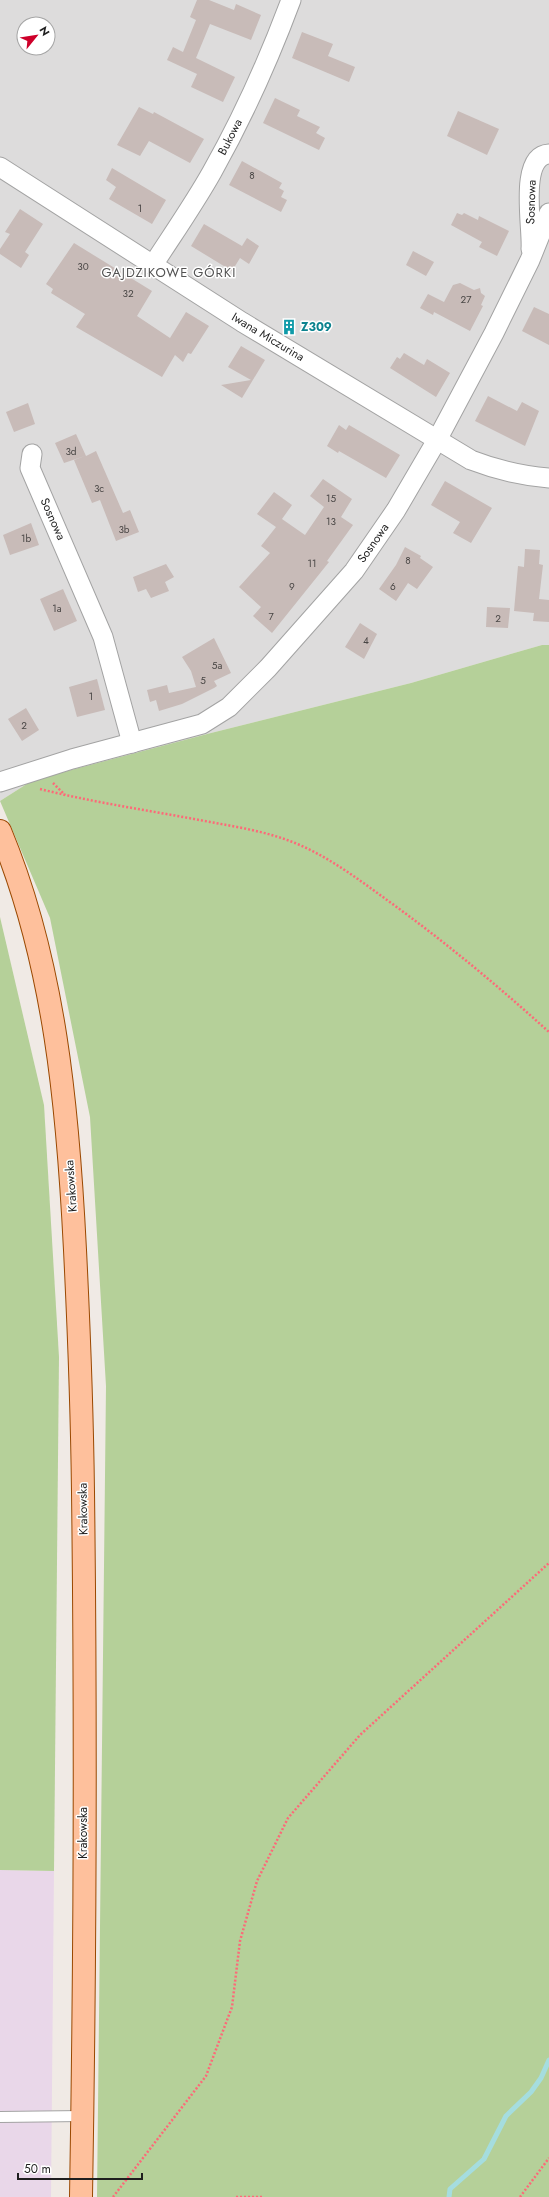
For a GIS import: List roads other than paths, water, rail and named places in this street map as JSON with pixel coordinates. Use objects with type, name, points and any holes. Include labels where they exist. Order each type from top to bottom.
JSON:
[{"type":"main road","name":"Krakowska","points":[[0,831],[20,885],[50,1000],[59,1064],[72,1185],[81,1368],[84,1615],[81,2197]]},
{"type":"street","name":"Bukowa","points":[[153,265],[211,174],[230,138],[270,51],[291,0]]},
{"type":"street","name":"Sosnowa","points":[[530,260],[530,179],[538,158],[549,154]]},
{"type":"street","name":"Iwana Miczurina","points":[[0,167],[153,265],[471,460],[497,470],[524,476],[549,478]]},
{"type":"street","name":"Sosnowa","points":[[0,782],[72,759],[202,724],[229,707],[263,674],[354,571],[396,510],[437,440],[494,333],[530,260],[549,213]]},
{"type":"street","name":"Sosnowa","points":[[32,454],[30,468],[103,637],[132,743]]},
{"type":"lane","points":[[0,2117],[82,2116]]},
{"type":"waterway","points":[[449,2197],[450,2189],[484,2159],[506,2116],[531,2092],[541,2078],[549,2060]]},
{"type":"place","name":"Z309","points":[[289,327]]},
{"type":"district","name":"GAJDZIKOWE GÓRKI","points":[[169,272]]}]
